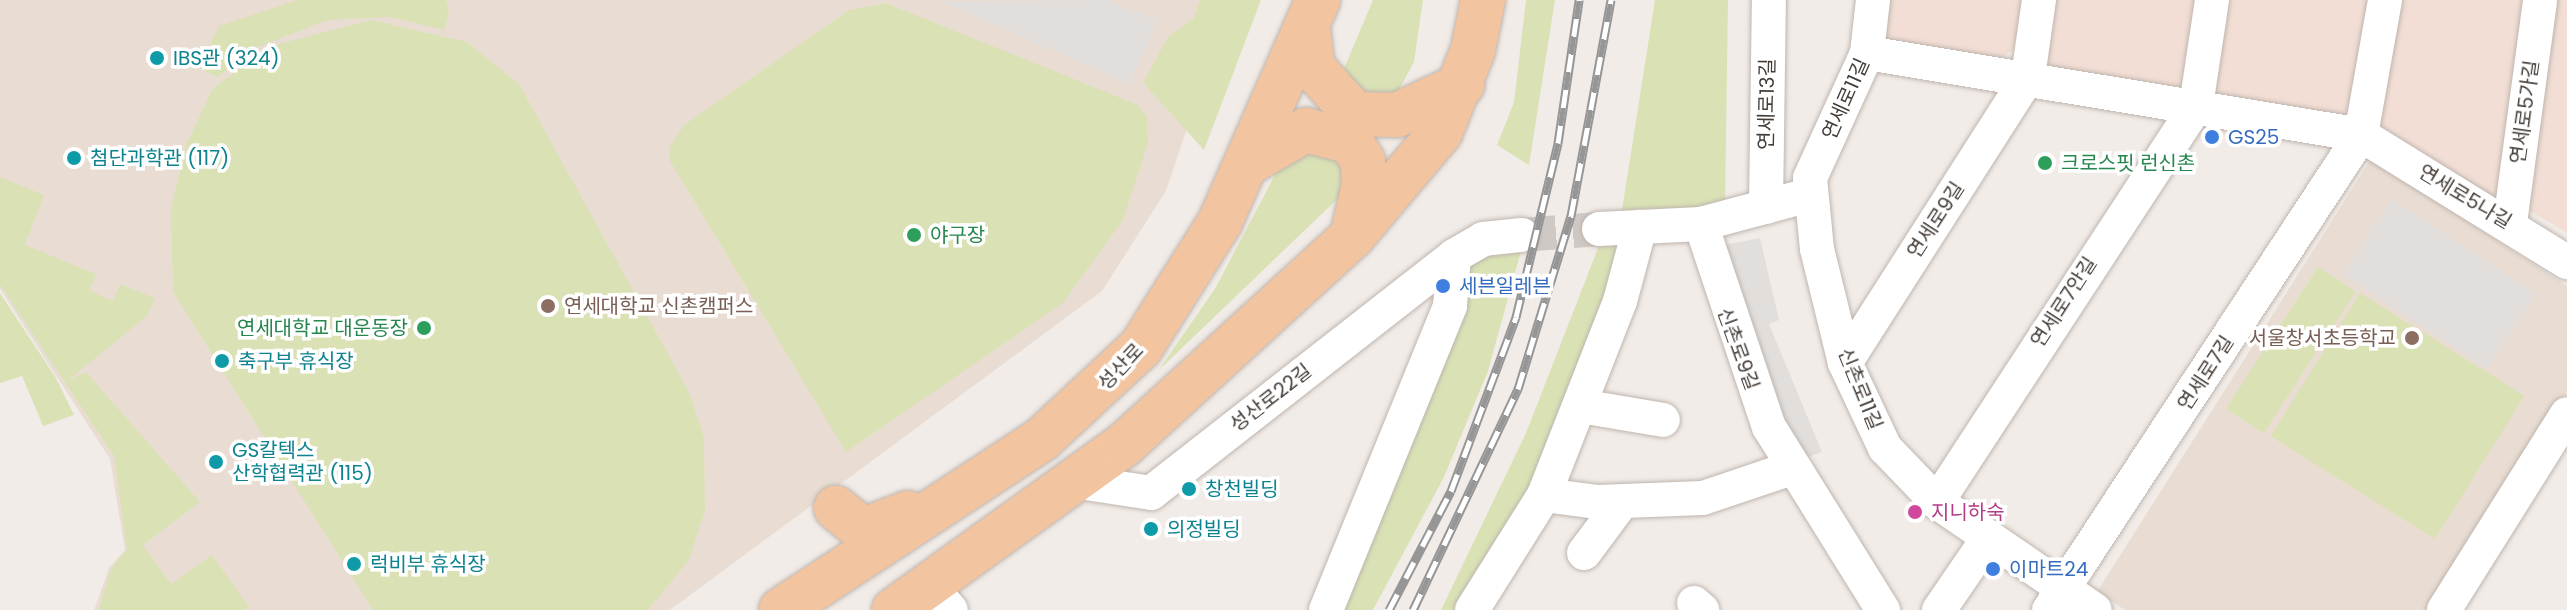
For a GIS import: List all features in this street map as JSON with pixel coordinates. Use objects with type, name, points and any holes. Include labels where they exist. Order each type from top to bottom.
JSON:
[{"type":"main road","points":[[915,604],[1170,405],[1352,237],[1427,154],[1462,85],[1483,0]]},
{"type":"main road","points":[[1313,14],[1313,68],[1355,114],[1397,115],[1462,85]]},
{"type":"main road","name":"성산로","points":[[779,610],[1042,439],[1141,347],[1190,274],[1248,163],[1313,14]]},
{"type":"main road","points":[[1248,163],[1306,130],[1351,142],[1363,161],[1364,185],[1352,237]]},
{"type":"main road","points":[[779,610],[817,566],[826,541],[828,514],[857,528],[873,529],[975,482]]},
{"type":"street","name":"연세로13길","points":[[1766,207],[1769,0]]},
{"type":"street","name":"연세로11길","points":[[1809,195],[1867,53],[1873,0]]},
{"type":"street","name":"연세로9길","points":[[1845,363],[2028,77],[2039,0]]},
{"type":"street","name":"연세로7길","points":[[2057,600],[2361,135],[2385,0]]},
{"type":"street","name":"연세로5가길","points":[[2510,223],[2540,0]]},
{"type":"street","name":"연세로7안길","points":[[1937,502],[2196,106],[2205,1]]},
{"type":"street","points":[[1867,53],[2028,77],[2361,135]]},
{"type":"street","name":"연세로5나길","points":[[2361,135],[2510,223],[2567,262]]},
{"type":"street","points":[[1599,229],[1701,224],[1809,195]]},
{"type":"street","name":"신촌로11길","points":[[1809,195],[1845,363],[1885,448],[1937,502],[1989,537],[2057,600],[2095,610]]},
{"type":"street","name":"신촌로9길","points":[[1701,224],[1748,381],[1789,469],[1883,610]]},
{"type":"street","points":[[1472,610],[1544,495],[1581,406],[1640,227]]},
{"type":"street","name":"성산로22길","points":[[1073,481],[1151,493],[1454,256],[1483,239],[1522,235]]},
{"type":"street","points":[[1326,610],[1450,306],[1454,256]]},
{"type":"street","points":[[1581,406],[1663,420]]},
{"type":"street","points":[[2444,610],[2567,414]]},
{"type":"street","points":[[1544,495],[1622,502],[1723,494],[1789,469]]},
{"type":"street","points":[[1584,553],[1622,502]]},
{"type":"street","points":[[1939,610],[1989,537]]},
{"type":"shaded area","name":"연세대학교 신촌캠퍼스","points":[[0,0],[1230,0],[1166,191],[1102,291],[670,610],[94,610],[109,568],[125,550],[110,459],[0,289]]},
{"type":"shaded area","points":[[1108,0],[1157,21],[1130,84],[942,2]]},
{"type":"shaded area","points":[[1885,0],[2028,0],[2016,48],[1997,61],[1880,43]]},
{"type":"shaded area","points":[[2047,0],[2202,0],[2191,75],[2176,91],[2037,69]]},
{"type":"shaded area","points":[[2220,0],[2373,0],[2351,122],[2211,96]]},
{"type":"shaded area","points":[[2400,0],[2527,0],[2497,199],[2379,134]]},
{"type":"shaded area","points":[[2553,0],[2567,0],[2567,233],[2527,209]]},
{"type":"shaded area","name":"서울창서초등학교","points":[[2371,159],[2567,286],[2567,391],[2429,610],[2125,610],[2097,592]]},
{"type":"shaded area","points":[[2391,199],[2536,293],[2487,369],[2342,274]]},
{"type":"shaded area","points":[[1760,238],[1779,320],[1769,324],[1822,452],[1793,462],[1719,246]]},
{"type":"green space","points":[[297,0],[446,0],[449,12],[444,30],[390,17],[328,20],[255,48],[218,77],[198,68],[219,26]]},
{"type":"green space","points":[[1200,0],[1261,0],[1204,150],[1143,83],[1168,37],[1194,18]]},
{"type":"green space","points":[[1373,0],[1423,0],[1414,62],[1396,95],[1369,97],[1343,71]]},
{"type":"green space","points":[[1526,0],[1555,0],[1529,165],[1497,145],[1514,102]]},
{"type":"green space","points":[[1655,0],[1728,0],[1725,208],[1621,216]]},
{"type":"green space","name":"야구장","points":[[886,3],[1138,105],[1147,117],[1148,143],[1123,220],[1063,303],[846,452],[670,161],[670,147],[684,125],[849,10]]},
{"type":"green space","name":"연세대학교 대운동장","points":[[371,20],[467,42],[519,84],[689,392],[704,437],[705,510],[689,560],[648,610],[373,610],[173,292],[171,208],[187,143],[213,88],[268,47]]},
{"type":"green space","points":[[1322,138],[1353,184],[1159,370],[1216,287],[1286,154]]},
{"type":"green space","points":[[0,177],[44,195],[25,245],[96,274],[90,291],[113,301],[120,284],[155,298],[147,316],[67,381],[86,372],[200,502],[143,545],[171,584],[212,555],[249,607],[245,610],[98,610],[111,569],[127,549],[114,456],[0,285]]},
{"type":"green space","points":[[1524,240],[1488,371],[1444,477],[1373,610],[1333,610],[1462,259]]},
{"type":"green space","points":[[1631,242],[1583,382],[1467,610],[1441,610],[1526,433],[1600,243]]},
{"type":"green space","points":[[2318,267],[2356,292],[2264,433],[2226,409]]},
{"type":"green space","points":[[0,293],[56,378],[74,415],[43,426],[22,376],[0,383]]},
{"type":"green space","points":[[2360,293],[2525,396],[2435,539],[2270,436]]},
{"type":"tunnel","points":[[1522,235],[1599,229]]},
{"type":"railway","points":[[1389,610],[1451,491],[1516,317],[1558,143],[1579,0]]},
{"type":"railway","points":[[1413,610],[1518,389],[1571,216],[1611,0]]},
{"type":"place","name":"IBS관 (324)","points":[[157,58]]},
{"type":"place","name":"GS25","points":[[2212,137]]},
{"type":"place","name":"첨단과학관 (117)","points":[[74,158]]},
{"type":"place","name":"크로스핏 런신촌","points":[[2045,163]]},
{"type":"place","name":"야구장","points":[[914,235]]},
{"type":"place","name":"세븐일레븐","points":[[1443,286]]},
{"type":"place","name":"연세대학교 신촌캠퍼스","points":[[548,306]]},
{"type":"place","name":"연세대학교 대운동장","points":[[424,328]]},
{"type":"place","name":"서울창서초등학교","points":[[2412,338]]},
{"type":"place","name":"축구부 휴식장","points":[[222,361]]},
{"type":"place","name":"GS칼텍스 산학협력관 (115)","points":[[216,462]]},
{"type":"place","name":"창천빌딩","points":[[1189,489]]},
{"type":"place","name":"지니하숙","points":[[1915,512]]},
{"type":"place","name":"의정빌딩","points":[[1151,529]]},
{"type":"place","name":"럭비부 휴식장","points":[[354,564]]},
{"type":"place","name":"이마트24","points":[[1993,569]]}]
